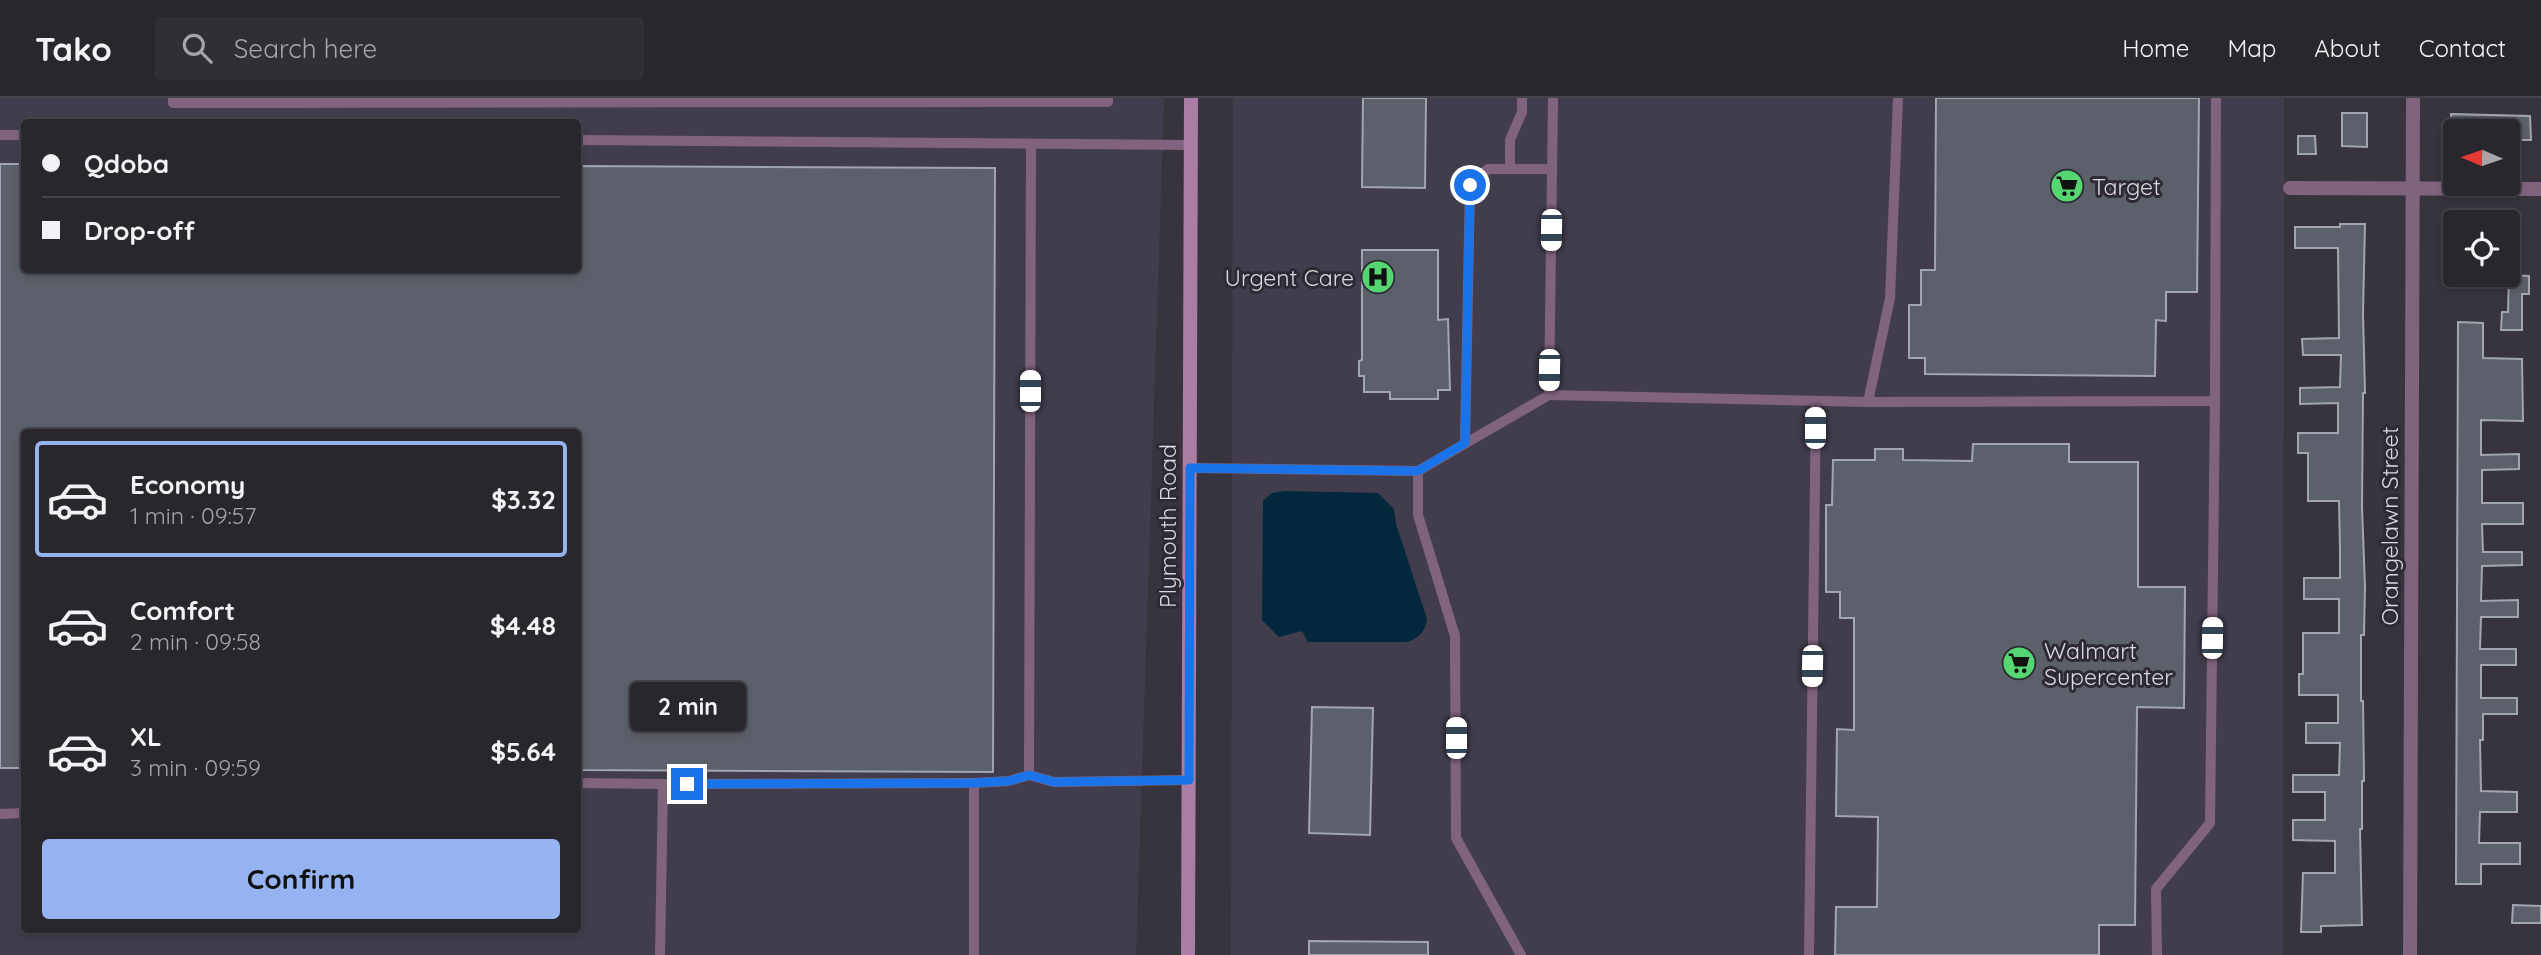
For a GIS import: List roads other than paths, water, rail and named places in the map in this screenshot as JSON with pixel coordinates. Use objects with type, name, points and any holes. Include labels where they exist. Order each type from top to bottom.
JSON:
[{"type":"main road","name":"Plymouth Road","points":[[1188,955],[1191,98]]},
{"type":"street","name":"Orangelawn Street","points":[[2410,955],[2413,98]]},
{"type":"street","points":[[2290,188],[2541,189]]},
{"type":"lane","points":[[173,98],[173,103],[491,100],[1108,102],[1108,98]]},
{"type":"lane","points":[[1510,169],[1510,140],[1522,113],[1522,98]]},
{"type":"lane","points":[[1549,395],[1553,98]]},
{"type":"lane","points":[[1868,402],[1890,298],[1898,98]]},
{"type":"lane","points":[[2157,955],[2156,889],[2210,823],[2216,98]]},
{"type":"lane","points":[[0,135],[21,135]]},
{"type":"lane","points":[[581,140],[1192,145]]},
{"type":"lane","points":[[1029,775],[1031,144]]},
{"type":"lane","points":[[1465,443],[1470,185],[1488,169],[1552,169]]},
{"type":"lane","points":[[1190,468],[1418,471],[1549,395],[1868,402],[2214,401]]},
{"type":"lane","points":[[1809,955],[1815,401]]},
{"type":"lane","points":[[1418,471],[1418,515],[1455,636],[1456,838],[1521,955]]},
{"type":"lane","points":[[581,783],[974,783],[1009,781],[1029,775],[1054,782],[1189,780]]},
{"type":"lane","points":[[974,783],[974,955]]},
{"type":"lane","points":[[660,955],[663,784]]},
{"type":"lane","points":[[0,814],[21,813]]},
{"type":"water","points":[[1272,493],[1378,493],[1394,509],[1396,524],[1427,619],[1425,628],[1418,636],[1407,642],[1308,642],[1302,631],[1279,637],[1262,620],[1263,501]]},
{"type":"place","name":"Target","points":[[2067,186]]},
{"type":"place","name":"Urgent Care","points":[[1378,277]]},
{"type":"place","name":"Walmart Supercenter","points":[[2019,663]]}]
